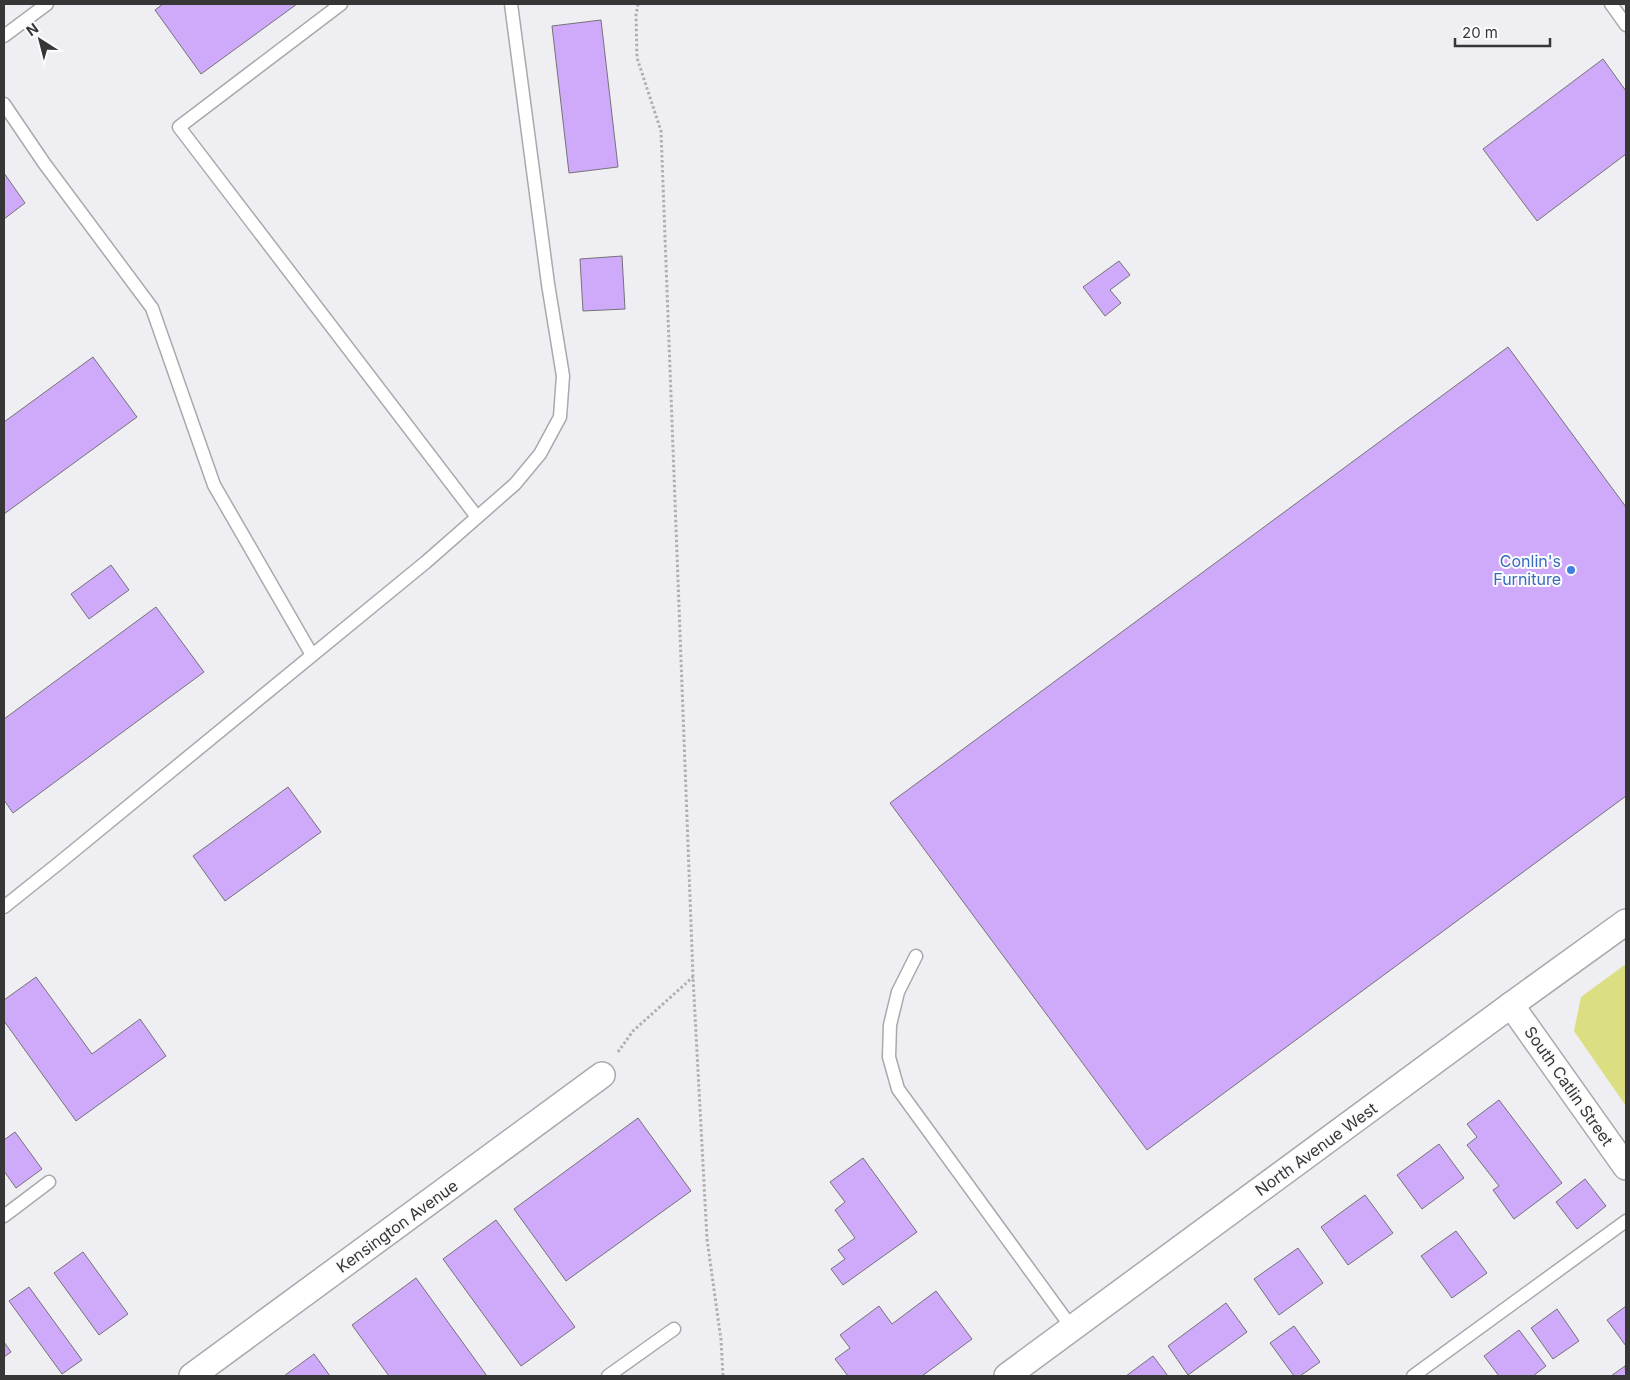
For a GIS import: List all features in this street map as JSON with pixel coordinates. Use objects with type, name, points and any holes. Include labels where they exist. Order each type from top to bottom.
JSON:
[{"type":"street","name":"North Avenue West","points":[[1007,1376],[1511,1004],[1626,922]]},
{"type":"street","name":"South Catlin Street","points":[[1511,1004],[1626,1167]]},
{"type":"street","name":"Kensington Avenue","points":[[192,1376],[602,1075]]},
{"type":"lane","points":[[4,36],[47,4]]},
{"type":"lane","points":[[341,4],[179,128],[477,517]]},
{"type":"lane","points":[[4,907],[426,562],[514,484],[540,454],[560,417],[563,376],[548,284],[511,4]]},
{"type":"lane","points":[[1611,4],[1626,25]]},
{"type":"lane","points":[[4,104],[44,163],[152,308],[214,485],[312,656]]},
{"type":"lane","points":[[916,956],[898,992],[890,1025],[889,1057],[898,1089],[1072,1328]]},
{"type":"lane","points":[[4,1216],[49,1182]]},
{"type":"lane","points":[[1413,1376],[1626,1221]]},
{"type":"lane","points":[[608,1376],[674,1329]]},
{"type":"path","points":[[638,4],[636,16],[637,58],[661,131],[693,976],[708,1238],[721,1340],[723,1376]]},
{"type":"path","points":[[602,1075],[633,1031],[693,976]]},
{"type":"green space","points":[[1626,964],[1626,1106],[1574,1031],[1581,997]]},
{"type":"building","points":[[163,4],[297,4],[201,74],[155,10]]},
{"type":"building","points":[[601,20],[618,167],[569,173],[552,26]]},
{"type":"building","points":[[1603,59],[1626,91],[1626,154],[1537,221],[1483,149]]},
{"type":"building","points":[[4,173],[25,203],[4,219]]},
{"type":"building","points":[[622,256],[625,309],[583,311],[580,259]]},
{"type":"building","points":[[1119,261],[1130,275],[1110,290],[1121,303],[1105,316],[1083,287]]},
{"type":"building","points":[[1508,347],[1626,507],[1626,796],[1147,1150],[890,803]]},
{"type":"building","points":[[93,357],[137,417],[4,514],[4,422]]},
{"type":"building","points":[[111,565],[129,590],[89,619],[71,594]]},
{"type":"building","points":[[156,607],[204,672],[13,813],[4,800],[4,719]]},
{"type":"building","points":[[288,787],[321,832],[225,901],[193,856]]},
{"type":"building","points":[[36,977],[92,1054],[140,1019],[166,1056],[76,1121],[4,1021],[4,1000]]},
{"type":"building","points":[[1499,1100],[1562,1183],[1514,1219],[1493,1190],[1499,1186],[1467,1145],[1477,1137],[1467,1124]]},
{"type":"building","points":[[638,1118],[691,1191],[566,1281],[514,1209]]},
{"type":"building","points":[[15,1132],[42,1169],[16,1188],[4,1171],[4,1140]]},
{"type":"building","points":[[1439,1144],[1464,1178],[1422,1209],[1397,1175]]},
{"type":"building","points":[[863,1158],[917,1232],[843,1285],[831,1269],[845,1259],[838,1250],[855,1238],[835,1210],[845,1202],[830,1182]]},
{"type":"building","points":[[1585,1179],[1606,1206],[1577,1229],[1556,1202]]},
{"type":"building","points":[[1365,1195],[1393,1233],[1348,1265],[1321,1227]]},
{"type":"building","points":[[496,1220],[575,1327],[521,1366],[443,1259]]},
{"type":"building","points":[[1456,1231],[1487,1273],[1452,1298],[1421,1256]]},
{"type":"building","points":[[1298,1248],[1323,1283],[1279,1315],[1254,1279]]},
{"type":"building","points":[[83,1252],[128,1314],[99,1335],[54,1273]]},
{"type":"building","points":[[416,1278],[487,1376],[389,1376],[352,1325]]},
{"type":"building","points":[[29,1287],[82,1360],[62,1374],[9,1301]]},
{"type":"building","points":[[936,1291],[972,1339],[922,1376],[848,1376],[835,1359],[850,1348],[840,1335],[879,1306],[892,1324]]},
{"type":"building","points":[[1226,1303],[1247,1332],[1188,1375],[1168,1346]]},
{"type":"building","points":[[1626,1306],[1626,1346],[1607,1320]]},
{"type":"building","points":[[1557,1309],[1579,1341],[1553,1359],[1531,1328]]},
{"type":"building","points":[[1294,1326],[1320,1362],[1300,1376],[1294,1376],[1270,1343]]},
{"type":"building","points":[[1519,1330],[1546,1366],[1533,1376],[1499,1376],[1484,1356]]},
{"type":"building","points":[[4,1342],[11,1352],[4,1357]]},
{"type":"building","points":[[314,1354],[330,1376],[284,1376]]},
{"type":"building","points":[[1153,1356],[1168,1376],[1126,1376]]},
{"type":"building","points":[[1625,1366],[1626,1376],[1611,1376]]},
{"type":"place","name":"Conlin's Furniture","points":[[1571,570]]}]
